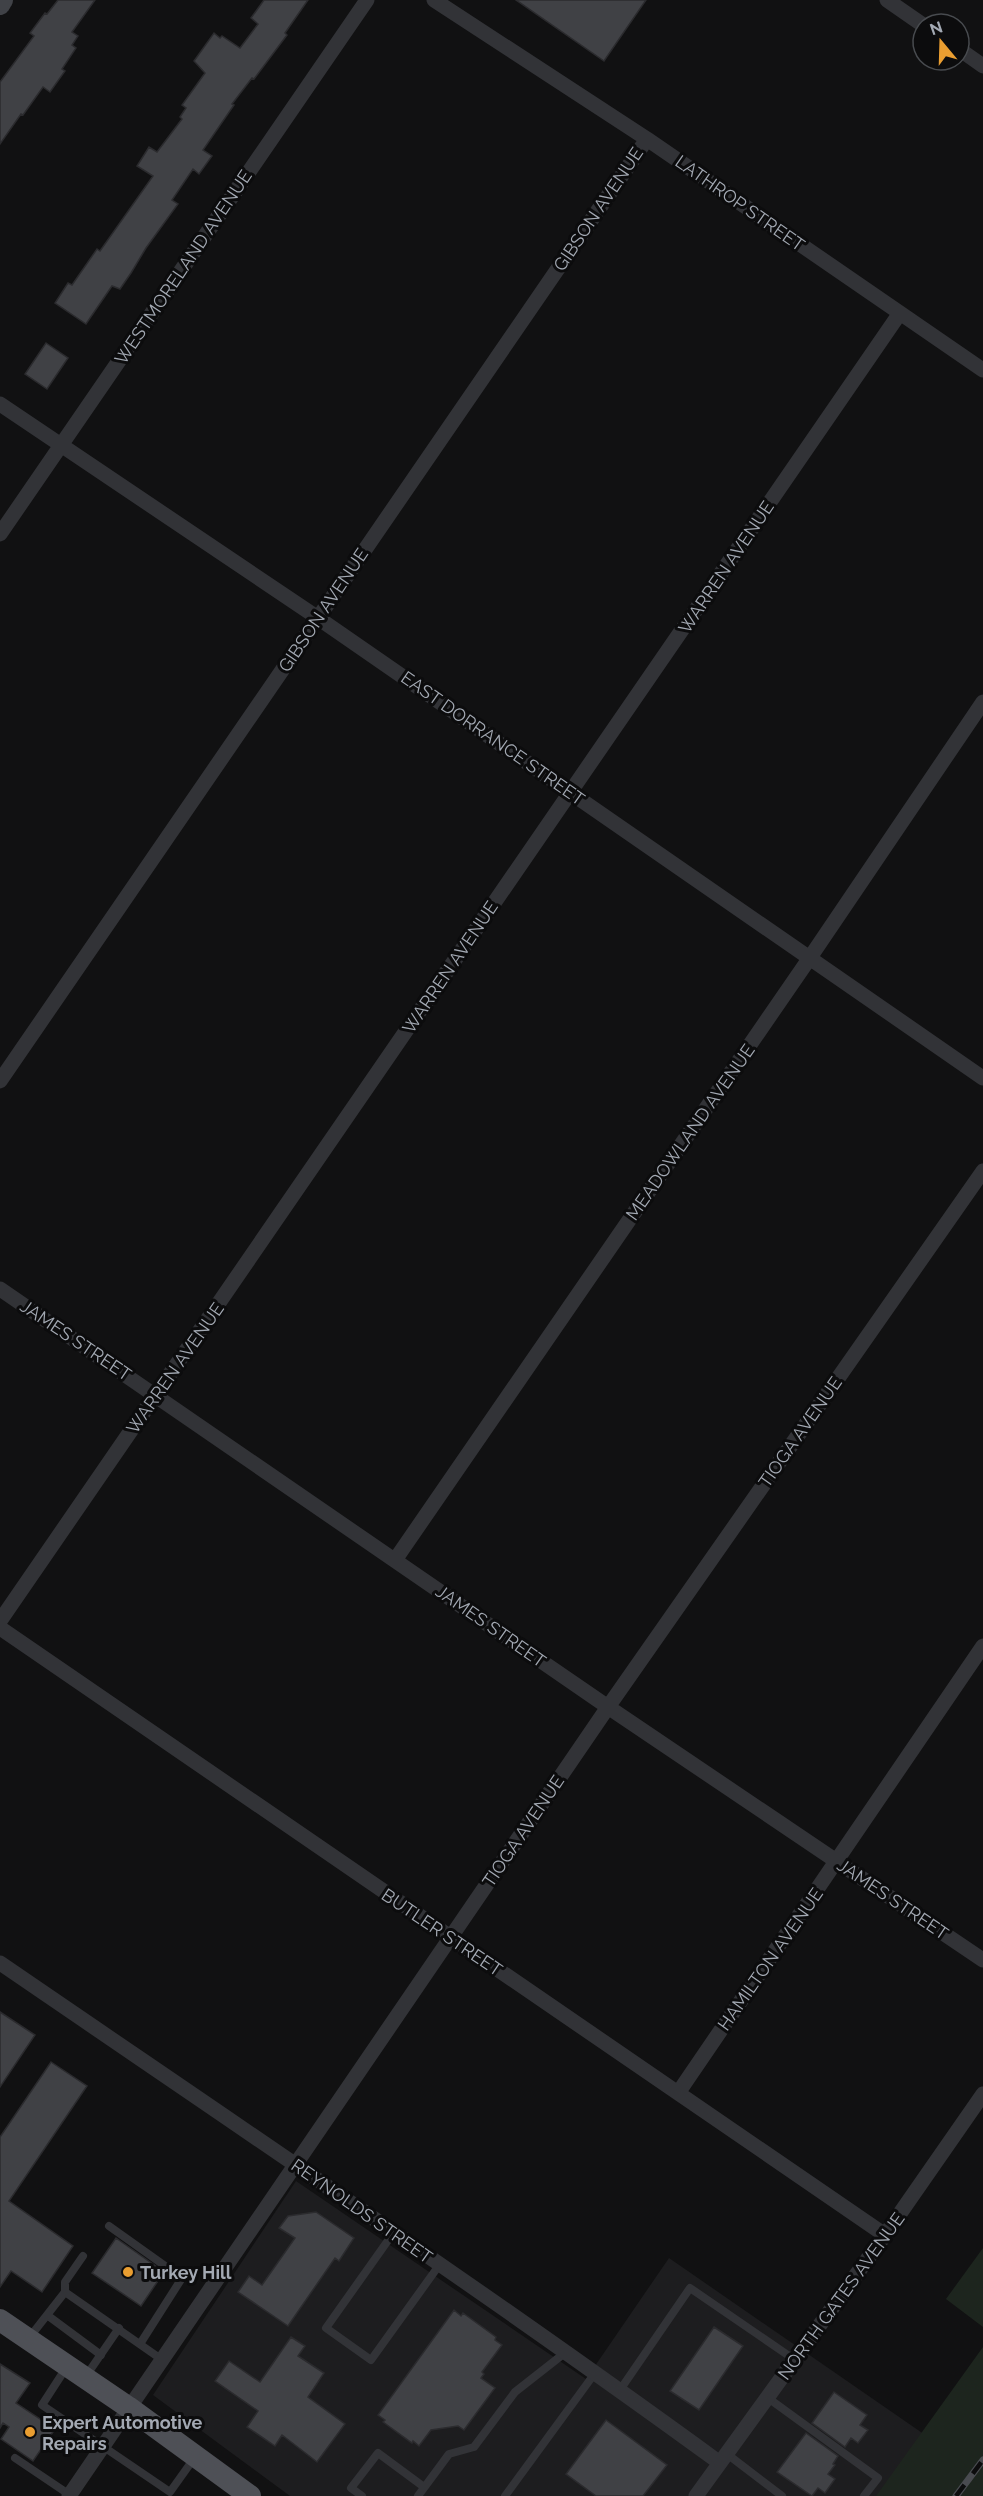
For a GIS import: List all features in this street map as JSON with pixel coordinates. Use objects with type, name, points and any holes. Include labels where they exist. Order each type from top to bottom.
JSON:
[{"type":"main road","points":[[0,5],[3,0]]},
{"type":"main road","points":[[0,2320],[128,2407],[250,2496]]},
{"type":"street","name":"WESTMORELAND AVENUE","points":[[0,534],[367,0]]},
{"type":"street","name":"LATHROP STREET","points":[[434,0],[647,139],[983,370]]},
{"type":"street","points":[[886,0],[911,17]]},
{"type":"street","name":"GIBSON AVENUE","points":[[0,1081],[647,139]]},
{"type":"street","name":"WARREN AVENUE","points":[[0,1621],[900,313]]},
{"type":"street","name":"EAST DORRANCE STREET","points":[[0,404],[318,618],[983,1078]]},
{"type":"street","name":"MEADOWLAND AVENUE","points":[[395,1560],[983,702]]},
{"type":"street","name":"TIOGA AVENUE","points":[[70,2495],[608,1707],[983,1171]]},
{"type":"street","name":"JAMES STREET","points":[[0,1289],[608,1707],[983,1960]]},
{"type":"street","name":"BUTLER STREET","points":[[0,1629],[885,2235]]},
{"type":"street","name":"HAMILTON AVENUE","points":[[678,2093],[983,1646]]},
{"type":"street","name":"REYNOLDS STREET","points":[[0,1963],[394,2232],[595,2373],[724,2458]]},
{"type":"street","name":"NORTH GATES AVENUE","points":[[696,2496],[885,2235],[983,2094]]},
{"type":"lane","points":[[109,2226],[182,2278],[140,2344]]},
{"type":"lane","points":[[394,2232],[326,2328],[371,2360],[440,2264]]},
{"type":"lane","points":[[28,2339],[65,2292],[65,2283],[83,2256]]},
{"type":"lane","points":[[620,2390],[690,2288],[795,2360]]},
{"type":"lane","points":[[65,2292],[119,2328],[161,2360]]},
{"type":"lane","points":[[47,2315],[101,2355]]},
{"type":"lane","points":[[119,2328],[101,2355],[76,2371],[42,2405],[170,2492],[196,2456]]},
{"type":"lane","points":[[418,2496],[449,2454],[474,2447],[515,2392],[566,2352]]},
{"type":"lane","points":[[505,2496],[595,2373]]},
{"type":"lane","points":[[768,2398],[878,2478],[864,2496]]},
{"type":"lane","points":[[362,2496],[351,2488],[378,2453],[424,2487]]},
{"type":"lane","points":[[15,2458],[70,2495]]},
{"type":"lane","points":[[724,2458],[782,2496]]},
{"type":"shaded area","points":[[296,2181],[586,2379],[669,2258],[931,2439],[887,2496],[290,2496],[153,2395]]},
{"type":"shaded area","points":[[983,2248],[983,2327],[946,2299]]},
{"type":"shaded area","points":[[983,2347],[983,2496],[876,2496],[879,2492]]},
{"type":"building","points":[[58,0],[95,0],[72,32],[78,36],[72,45],[76,48],[62,69],[65,71],[50,92],[43,87],[0,144],[0,82],[34,36],[30,33]]},
{"type":"building","points":[[264,0],[308,0],[285,33],[287,35],[232,104],[234,105],[203,150],[212,156],[199,174],[193,169],[172,200],[178,204],[120,289],[112,286],[86,324],[55,303],[68,283],[72,285],[97,249],[100,251],[153,176],[137,166],[149,147],[157,152],[182,119],[180,117],[186,108],[182,105],[205,73],[194,61],[214,33],[240,48],[258,24],[251,18]]},
{"type":"building","points":[[516,0],[646,0],[604,61]]},
{"type":"building","points":[[46,343],[68,358],[47,389],[25,374]]},
{"type":"building","points":[[0,2012],[35,2035],[0,2087]]},
{"type":"building","points":[[51,2062],[87,2086],[9,2201],[73,2246],[42,2292],[11,2271],[0,2287],[0,2137]]},
{"type":"building","points":[[316,2212],[354,2238],[339,2261],[335,2258],[288,2326],[238,2292],[249,2276],[262,2285],[295,2238],[279,2228],[288,2216]]},
{"type":"building","name":"Turkey Hill","points":[[116,2238],[164,2272],[141,2306],[92,2273]]},
{"type":"building","points":[[454,2310],[461,2316],[463,2313],[496,2337],[495,2340],[502,2345],[482,2372],[484,2374],[481,2378],[495,2388],[464,2430],[458,2426],[431,2430],[419,2446],[383,2422],[385,2420],[378,2415]]},
{"type":"building","points":[[714,2327],[743,2346],[699,2410],[670,2391]]},
{"type":"building","points":[[291,2337],[305,2346],[298,2356],[324,2373],[308,2397],[345,2424],[317,2462],[282,2435],[275,2446],[247,2427],[258,2411],[215,2381],[229,2361],[260,2382]]},
{"type":"building","points":[[0,2364],[30,2383],[16,2403],[55,2429],[33,2461],[1,2439],[9,2427],[3,2423],[0,2428]]},
{"type":"building","points":[[834,2392],[867,2415],[860,2425],[868,2430],[858,2443],[851,2438],[845,2447],[812,2423]]},
{"type":"building","points":[[606,2420],[667,2465],[643,2496],[596,2496],[566,2474]]},
{"type":"building","points":[[806,2433],[838,2456],[828,2474],[835,2479],[825,2493],[818,2488],[812,2496],[777,2472]]},
{"type":"railway","points":[[956,2496],[983,2460]]},
{"type":"place","name":"Turkey Hill","points":[[128,2272]]},
{"type":"place","name":"Expert Automotive Repairs","points":[[30,2432]]}]
